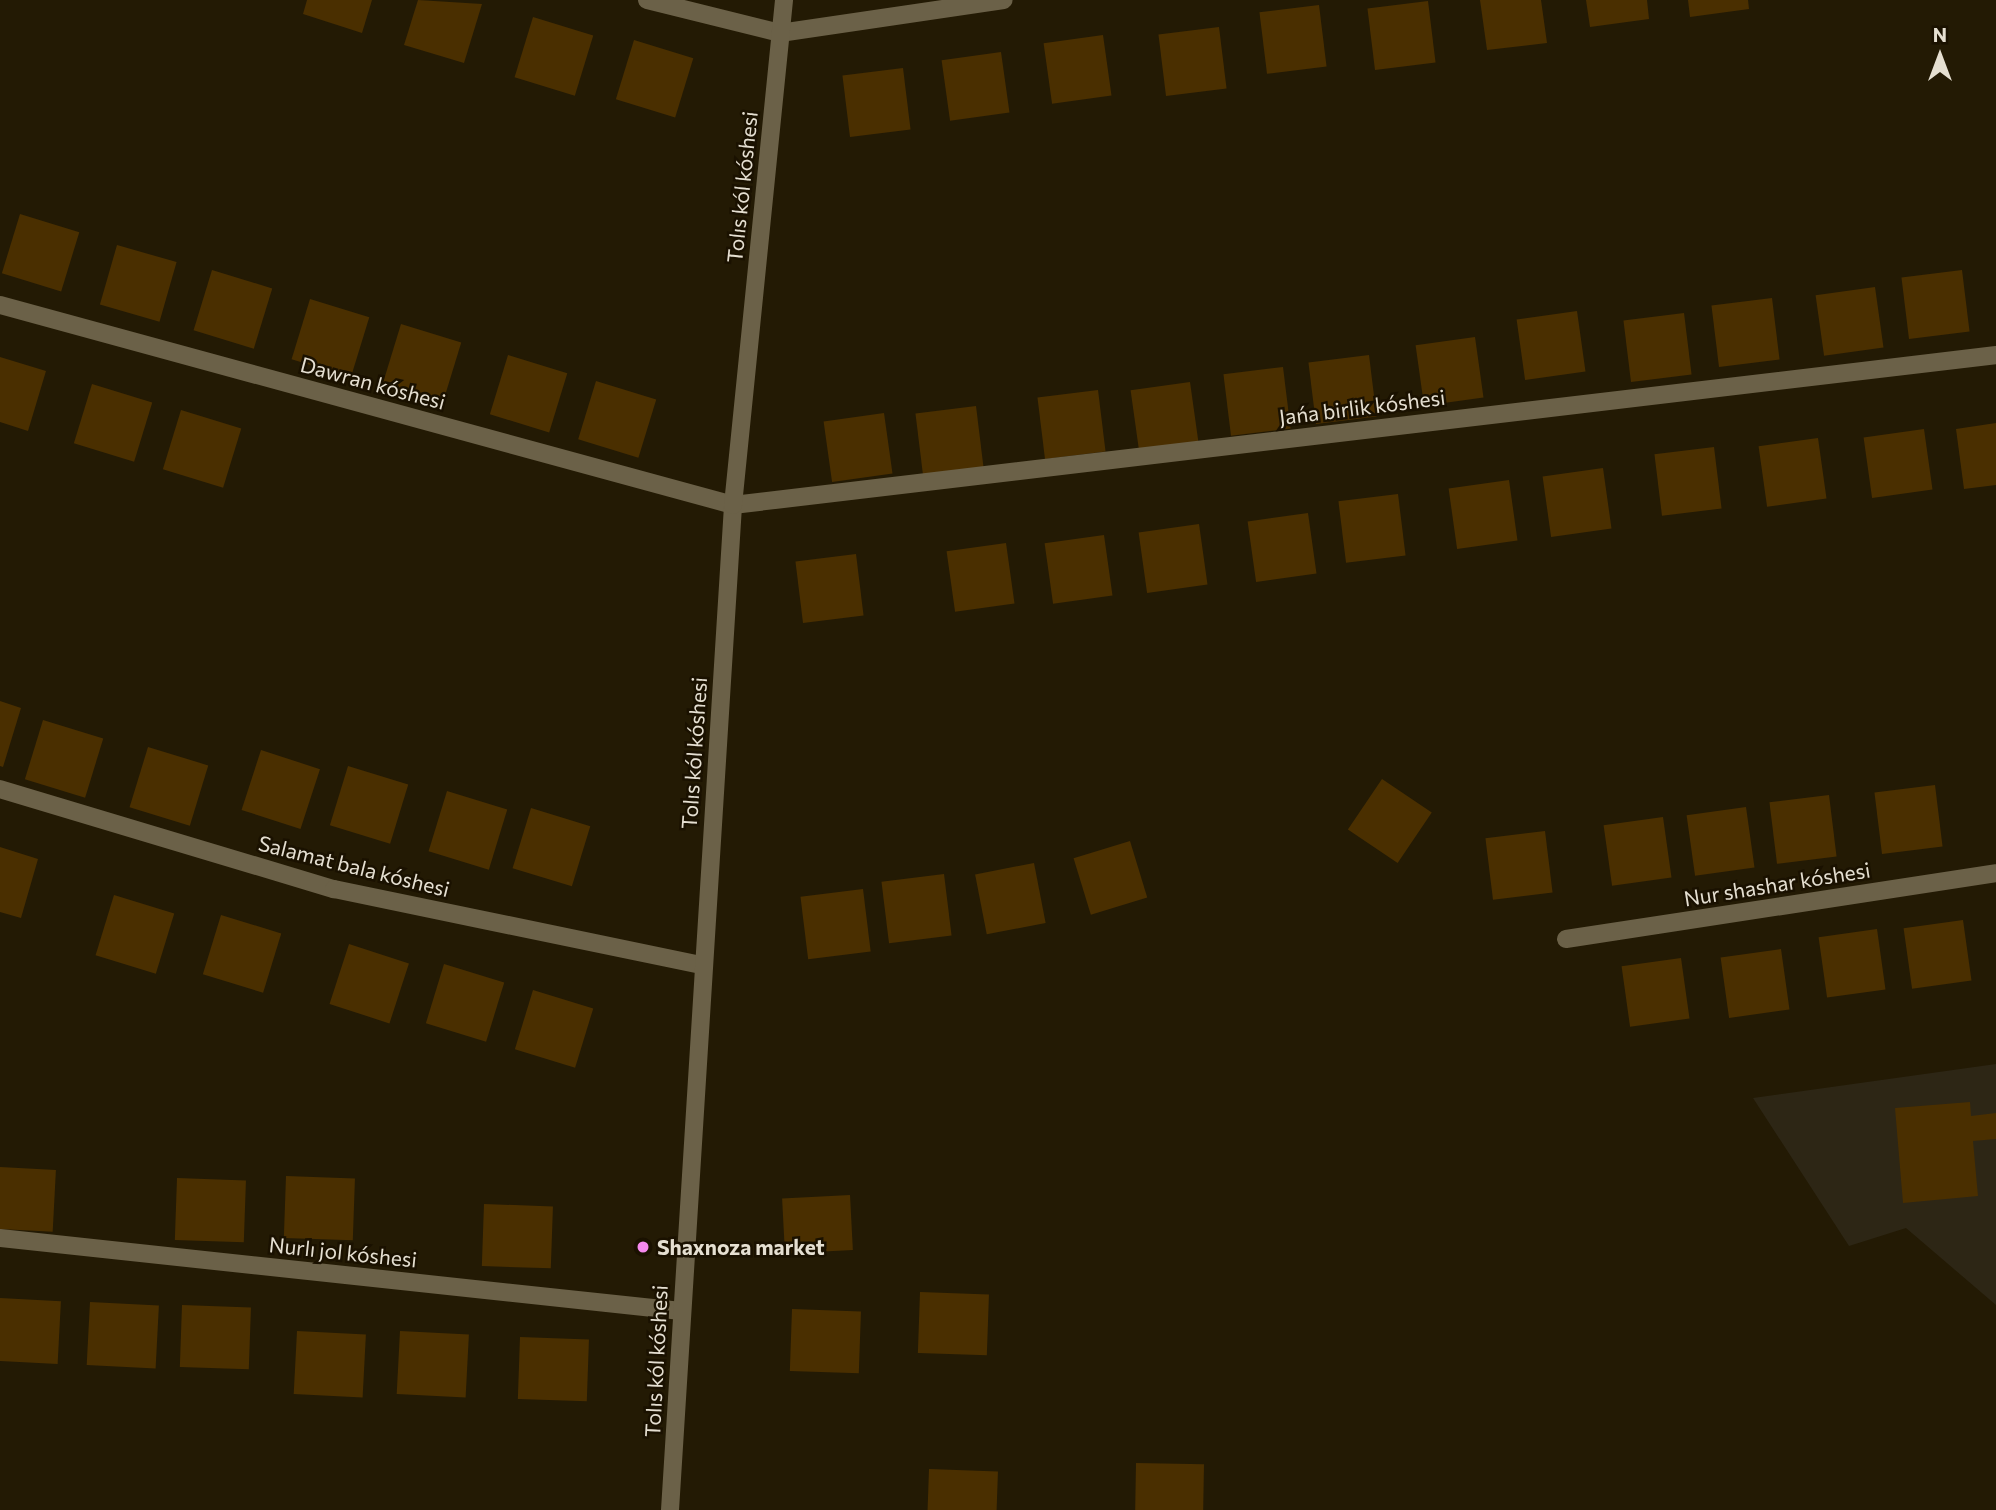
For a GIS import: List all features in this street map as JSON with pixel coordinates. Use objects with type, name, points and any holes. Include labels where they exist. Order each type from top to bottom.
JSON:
[{"type":"street","points":[[647,0],[780,33],[1004,0]]},
{"type":"street","name":"Tolıs kól kóshesi","points":[[670,1510],[702,965],[733,505],[784,0]]},
{"type":"street","name":"Dawran kóshesi","points":[[0,305],[733,505]]},
{"type":"street","name":"Jańa birlik kóshesi","points":[[733,505],[1996,355]]},
{"type":"street","name":"Salamat bala kóshesi","points":[[0,789],[334,889],[702,965]]},
{"type":"street","name":"Nur shashar kóshesi","points":[[1566,939],[1996,873]]},
{"type":"street","name":"Nurlı jol kóshesi","points":[[0,1238],[681,1311]]},
{"type":"shaded area","points":[[1996,1064],[1996,1305],[1906,1228],[1849,1246],[1753,1098]]},
{"type":"building","points":[[307,0],[372,0],[362,33],[303,14]]},
{"type":"building","points":[[418,0],[482,4],[464,63],[404,45]]},
{"type":"building","points":[[1480,0],[1541,0],[1547,43],[1487,50]]},
{"type":"building","points":[[1586,0],[1647,0],[1649,19],[1590,27]]},
{"type":"building","points":[[1688,0],[1748,0],[1749,9],[1690,17]]},
{"type":"building","points":[[1428,1],[1436,63],[1375,70],[1367,8]]},
{"type":"building","points":[[1319,5],[1327,67],[1267,74],[1259,12]]},
{"type":"building","points":[[533,17],[593,35],[575,96],[515,77]]},
{"type":"building","points":[[1219,27],[1227,89],[1166,96],[1158,34]]},
{"type":"building","points":[[1103,35],[1111,95],[1052,104],[1044,43]]},
{"type":"building","points":[[634,40],[693,58],[675,117],[616,99]]},
{"type":"building","points":[[1001,52],[1009,112],[950,121],[942,60]]},
{"type":"building","points":[[903,68],[911,130],[850,137],[842,75]]},
{"type":"building","points":[[20,214],[79,232],[61,291],[2,273]]},
{"type":"building","points":[[117,245],[177,262],[160,322],[100,305]]},
{"type":"building","points":[[212,270],[272,288],[254,349],[194,330]]},
{"type":"building","points":[[1962,270],[1970,332],[1909,339],[1901,277]]},
{"type":"building","points":[[1875,287],[1883,347],[1824,356],[1816,295]]},
{"type":"building","points":[[1772,298],[1780,360],[1719,367],[1711,305]]},
{"type":"building","points":[[310,299],[369,317],[351,377],[292,359]]},
{"type":"building","points":[[1577,311],[1585,371],[1525,380],[1517,319]]},
{"type":"building","points":[[1684,313],[1692,375],[1631,382],[1623,320]]},
{"type":"building","points":[[401,324],[461,342],[443,402],[383,383]]},
{"type":"building","points":[[1475,337],[1483,397],[1424,406],[1416,345]]},
{"type":"building","points":[[508,355],[567,373],[549,432],[490,414]]},
{"type":"building","points":[[1369,355],[1377,417],[1316,424],[1308,362]]},
{"type":"building","points":[[0,357],[46,371],[28,431],[0,422]]},
{"type":"building","points":[[1283,367],[1291,429],[1231,436],[1223,374]]},
{"type":"building","points":[[596,381],[656,399],[638,458],[578,439]]},
{"type":"building","points":[[1190,382],[1198,442],[1139,451],[1131,390]]},
{"type":"building","points":[[92,384],[152,402],[134,462],[74,443]]},
{"type":"building","points":[[1098,390],[1106,452],[1045,459],[1037,397]]},
{"type":"building","points":[[976,406],[984,468],[923,475],[915,413]]},
{"type":"building","points":[[181,410],[241,428],[223,488],[163,469]]},
{"type":"building","points":[[884,413],[892,473],[832,482],[824,421]]},
{"type":"building","points":[[1996,423],[1996,485],[1964,489],[1956,429]]},
{"type":"building","points":[[1924,429],[1932,489],[1872,498],[1864,437]]},
{"type":"building","points":[[1818,438],[1826,498],[1767,507],[1759,446]]},
{"type":"building","points":[[1714,447],[1722,509],[1662,516],[1654,454]]},
{"type":"building","points":[[1603,468],[1611,528],[1551,537],[1543,476]]},
{"type":"building","points":[[1509,480],[1517,540],[1457,549],[1449,488]]},
{"type":"building","points":[[1398,494],[1406,556],[1346,563],[1338,501]]},
{"type":"building","points":[[1308,513],[1316,573],[1256,582],[1248,521]]},
{"type":"building","points":[[1199,524],[1207,584],[1147,593],[1139,532]]},
{"type":"building","points":[[1104,535],[1112,595],[1053,604],[1045,543]]},
{"type":"building","points":[[1006,543],[1014,603],[955,612],[947,551]]},
{"type":"building","points":[[856,554],[864,616],[803,623],[795,561]]},
{"type":"building","points":[[0,701],[21,708],[3,767],[0,766]]},
{"type":"building","points":[[43,720],[103,738],[85,798],[25,779]]},
{"type":"building","points":[[148,747],[208,765],[190,826],[130,807]]},
{"type":"building","points":[[261,750],[320,769],[300,829],[242,810]]},
{"type":"building","points":[[348,766],[408,784],[390,844],[330,825]]},
{"type":"building","points":[[1382,779],[1432,813],[1398,863],[1348,830]]},
{"type":"building","points":[[1935,785],[1943,847],[1882,854],[1874,792]]},
{"type":"building","points":[[447,791],[507,809],[489,870],[429,851]]},
{"type":"building","points":[[1829,795],[1837,857],[1777,864],[1769,802]]},
{"type":"building","points":[[1746,807],[1754,867],[1695,876],[1687,815]]},
{"type":"building","points":[[531,808],[590,826],[572,886],[513,868]]},
{"type":"building","points":[[1663,817],[1671,877],[1612,886],[1604,825]]},
{"type":"building","points":[[1545,831],[1553,893],[1493,900],[1485,838]]},
{"type":"building","points":[[1130,841],[1147,897],[1091,915],[1074,858]]},
{"type":"building","points":[[0,847],[38,859],[21,918],[0,912]]},
{"type":"building","points":[[1034,863],[1046,923],[987,934],[975,874]]},
{"type":"building","points":[[944,874],[952,936],[889,943],[881,882]]},
{"type":"building","points":[[863,889],[871,952],[808,959],[800,897]]},
{"type":"building","points":[[114,895],[174,913],[156,974],[96,955]]},
{"type":"building","points":[[221,915],[281,933],[263,993],[203,974]]},
{"type":"building","points":[[1963,920],[1971,980],[1912,989],[1904,928]]},
{"type":"building","points":[[1877,929],[1885,989],[1827,998],[1819,937]]},
{"type":"building","points":[[349,944],[409,963],[389,1023],[330,1004]]},
{"type":"building","points":[[1781,949],[1789,1009],[1729,1018],[1721,957]]},
{"type":"building","points":[[1681,958],[1689,1018],[1630,1027],[1622,966]]},
{"type":"building","points":[[444,964],[504,982],[486,1042],[426,1023]]},
{"type":"building","points":[[533,990],[593,1008],[575,1068],[515,1049]]},
{"type":"building","points":[[1970,1102],[1971,1116],[1996,1113],[1996,1139],[1973,1141],[1978,1196],[1903,1203],[1895,1108]]},
{"type":"building","points":[[0,1167],[56,1170],[53,1232],[0,1229]]},
{"type":"building","points":[[286,1176],[355,1178],[353,1240],[284,1238]]},
{"type":"building","points":[[177,1178],[246,1180],[244,1242],[175,1240]]},
{"type":"building","points":[[850,1195],[853,1250],[785,1253],[782,1199]]},
{"type":"building","points":[[484,1204],[553,1206],[551,1268],[482,1266]]},
{"type":"building","points":[[920,1292],[989,1294],[987,1355],[918,1353]]},
{"type":"building","points":[[0,1298],[61,1301],[58,1364],[0,1361]]},
{"type":"building","points":[[90,1302],[159,1306],[156,1369],[87,1365]]},
{"type":"building","points":[[182,1305],[251,1307],[249,1369],[180,1367]]},
{"type":"building","points":[[792,1309],[861,1311],[859,1373],[790,1371]]},
{"type":"building","points":[[297,1331],[366,1335],[363,1398],[294,1394]]},
{"type":"building","points":[[400,1331],[469,1335],[466,1398],[397,1394]]},
{"type":"building","points":[[520,1337],[589,1339],[587,1401],[518,1399]]},
{"type":"building","points":[[1136,1463],[1204,1464],[1203,1510],[1135,1510]]},
{"type":"building","points":[[929,1469],[998,1471],[997,1510],[928,1510]]},
{"type":"place","name":"Shaxnoza market","points":[[643,1247]]}]
